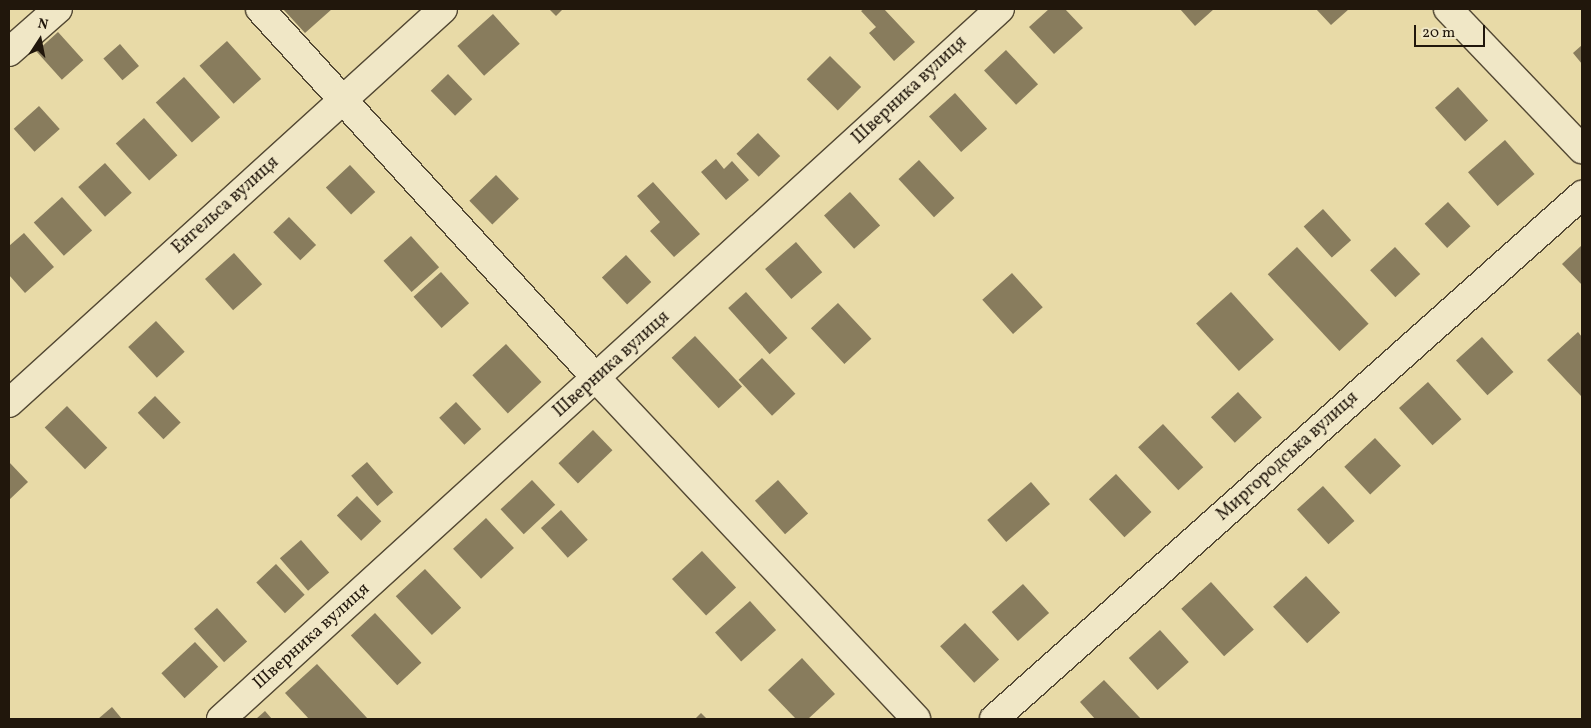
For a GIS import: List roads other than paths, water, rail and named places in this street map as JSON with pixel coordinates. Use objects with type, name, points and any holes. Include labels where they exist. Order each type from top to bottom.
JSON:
[{"type":"street","points":[[9,52],[58,9]]},
{"type":"street","points":[[260,9],[597,379],[916,719]]},
{"type":"street","name":"Енгельса вулиця","points":[[9,403],[443,9]]},
{"type":"street","name":"Шверника вулиця","points":[[221,719],[597,379],[1000,9]]},
{"type":"street","points":[[1448,9],[1582,149]]},
{"type":"street","name":"Миргородська вулиця","points":[[994,719],[1582,195]]}]
